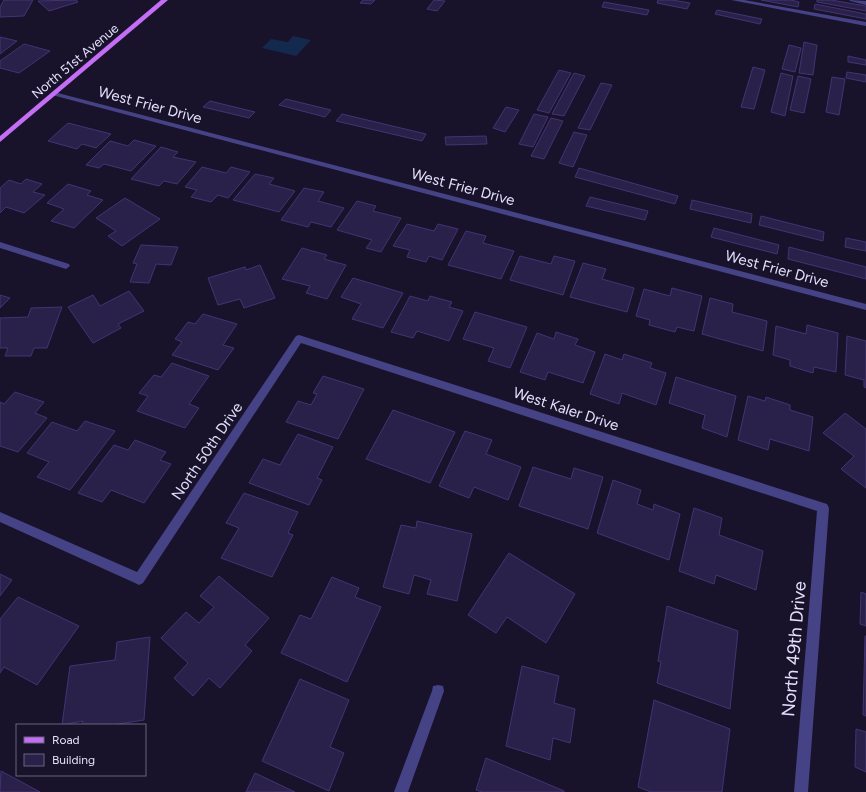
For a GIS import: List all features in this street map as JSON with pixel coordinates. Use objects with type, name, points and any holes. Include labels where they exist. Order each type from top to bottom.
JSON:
[{"type":"main road","name":"North 51st Avenue","points":[[0,140],[165,0]]},
{"type":"street","points":[[734,0],[866,24]]},
{"type":"street","points":[[852,0],[866,2]]},
{"type":"street","name":"West Frier Drive","points":[[54,94],[866,307]]},
{"type":"street","points":[[0,246],[66,266]]},
{"type":"street","name":"West Kaler Drive","points":[[299,339],[823,508]]},
{"type":"street","name":"North 50th Drive","points":[[0,517],[140,579],[299,339]]},
{"type":"street","name":"North 49th Drive","points":[[801,792],[823,508]]},
{"type":"street","points":[[401,792],[438,691]]},
{"type":"water","points":[[293,36],[311,40],[296,56],[262,48],[271,39],[288,42]]},
{"type":"building","points":[[4,0],[33,0],[24,16],[0,17],[0,7]]},
{"type":"building","points":[[76,0],[78,2],[49,11],[38,1]]},
{"type":"building","points":[[363,0],[375,0],[371,4],[360,3]]},
{"type":"building","points":[[434,0],[445,1],[437,11],[427,9]]},
{"type":"building","points":[[658,0],[672,0],[690,3],[687,9],[657,3]]},
{"type":"building","points":[[761,0],[791,0],[799,2],[798,7]]},
{"type":"building","points":[[817,0],[831,0],[866,6],[866,11],[817,2]]},
{"type":"building","points":[[604,2],[649,10],[647,15],[602,7]]},
{"type":"building","points":[[815,4],[866,14],[866,19],[814,9]]},
{"type":"building","points":[[717,10],[762,19],[760,24],[715,14]]},
{"type":"building","points":[[0,37],[17,41],[0,54]]},
{"type":"building","points":[[804,42],[817,45],[813,75],[799,73]]},
{"type":"building","points":[[24,44],[50,51],[19,73],[0,68],[0,61]]},
{"type":"building","points":[[789,45],[801,48],[795,72],[782,69]]},
{"type":"building","points":[[848,56],[866,60],[866,65],[848,62]]},
{"type":"building","points":[[753,67],[765,70],[754,109],[741,107]]},
{"type":"building","points":[[559,70],[571,73],[549,113],[537,110]]},
{"type":"building","points":[[847,72],[866,75],[866,82],[846,78]]},
{"type":"building","points":[[574,73],[585,76],[564,116],[552,114]]},
{"type":"building","points":[[781,73],[793,76],[785,116],[771,112]]},
{"type":"building","points":[[798,76],[811,79],[804,113],[790,110]]},
{"type":"building","points":[[832,77],[845,79],[839,115],[826,112]]},
{"type":"building","points":[[601,83],[612,85],[590,130],[578,128]]},
{"type":"building","points":[[286,99],[331,110],[325,117],[279,105]]},
{"type":"building","points":[[210,101],[255,112],[249,118],[203,107]]},
{"type":"building","points":[[506,107],[519,110],[505,132],[493,128]]},
{"type":"building","points":[[342,114],[426,134],[422,141],[336,121]]},
{"type":"building","points":[[534,114],[548,117],[533,147],[519,144]]},
{"type":"building","points":[[551,118],[563,121],[544,159],[531,156]]},
{"type":"building","points":[[68,123],[111,134],[96,148],[82,144],[77,149],[48,141]]},
{"type":"building","points":[[574,132],[587,135],[573,167],[559,163]]},
{"type":"building","points":[[486,136],[487,144],[446,145],[445,137]]},
{"type":"building","points":[[134,140],[156,146],[131,171],[104,164],[99,168],[86,165],[110,141],[128,146]]},
{"type":"building","points":[[161,147],[178,152],[173,157],[196,162],[177,184],[164,181],[159,186],[131,179]]},
{"type":"building","points":[[202,167],[226,173],[231,167],[250,172],[228,198],[218,195],[211,202],[191,197],[197,190],[185,187]]},
{"type":"building","points":[[579,168],[678,196],[675,204],[575,177]]},
{"type":"building","points":[[255,174],[274,178],[269,184],[295,191],[279,212],[233,200]]},
{"type":"building","points":[[26,179],[42,184],[33,192],[45,195],[24,213],[6,207],[0,213],[0,188],[9,180],[21,184]]},
{"type":"building","points":[[68,184],[91,191],[87,195],[103,200],[74,228],[51,221],[64,209],[47,203]]},
{"type":"building","points":[[304,188],[324,192],[318,201],[344,208],[331,227],[311,222],[308,227],[281,220]]},
{"type":"building","points":[[590,197],[648,211],[645,220],[586,206]]},
{"type":"building","points":[[125,198],[160,219],[122,246],[108,236],[116,231],[96,218]]},
{"type":"building","points":[[692,200],[752,214],[751,223],[690,209]]},
{"type":"building","points":[[357,201],[376,206],[373,211],[401,218],[381,252],[366,248],[372,240],[337,230]]},
{"type":"building","points":[[761,216],[824,232],[823,241],[759,225]]},
{"type":"building","points":[[407,224],[434,231],[438,224],[458,229],[442,260],[429,256],[426,262],[407,257],[410,250],[393,246]]},
{"type":"building","points":[[714,228],[779,245],[777,254],[711,237]]},
{"type":"building","points":[[466,231],[486,236],[483,243],[514,251],[501,279],[448,265]]},
{"type":"building","points":[[846,238],[866,242],[866,251],[845,247]]},
{"type":"building","points":[[141,245],[178,247],[171,265],[156,264],[149,283],[130,282],[137,264],[133,263]]},
{"type":"building","points":[[789,247],[866,267],[866,279],[788,259]]},
{"type":"building","points":[[302,248],[327,255],[324,259],[346,265],[327,299],[306,293],[310,286],[282,279]]},
{"type":"building","points":[[520,256],[551,264],[554,256],[575,261],[563,295],[510,280]]},
{"type":"building","points":[[583,263],[606,269],[602,279],[634,288],[627,312],[570,297]]},
{"type":"building","points":[[260,265],[275,298],[244,308],[240,299],[218,305],[208,278],[245,267],[246,270]]},
{"type":"building","points":[[353,278],[403,293],[383,328],[352,319],[361,304],[341,297]]},
{"type":"building","points":[[672,288],[702,296],[694,331],[677,327],[675,332],[649,325],[650,320],[636,316],[644,289],[670,296]]},
{"type":"building","points":[[129,291],[144,311],[118,324],[121,328],[93,343],[68,307],[93,295],[100,306]]},
{"type":"building","points":[[0,295],[10,298],[0,308]]},
{"type":"building","points":[[410,296],[428,301],[430,296],[452,302],[449,307],[463,311],[449,341],[417,331],[413,338],[391,332]]},
{"type":"building","points":[[710,298],[733,304],[732,312],[767,321],[763,351],[702,334]]},
{"type":"building","points":[[62,307],[47,348],[34,348],[31,356],[5,356],[8,348],[0,348],[0,318],[28,317],[31,308]]},
{"type":"building","points":[[475,312],[527,327],[510,368],[488,361],[494,348],[463,339]]},
{"type":"building","points":[[203,314],[237,324],[223,345],[234,348],[218,370],[172,355],[182,342],[175,339],[188,322],[195,324]]},
{"type":"building","points":[[807,325],[838,333],[836,372],[814,367],[813,373],[790,366],[790,360],[773,355],[776,326],[806,334]]},
{"type":"building","points":[[556,332],[578,339],[575,345],[595,352],[583,383],[548,372],[545,380],[520,372],[537,333],[554,339]]},
{"type":"building","points":[[847,336],[866,341],[866,388],[864,387],[864,380],[845,375]]},
{"type":"building","points":[[605,354],[622,360],[624,354],[652,363],[650,368],[666,373],[656,405],[622,393],[619,404],[590,394]]},
{"type":"building","points":[[172,363],[209,376],[189,404],[199,408],[185,428],[137,411],[148,396],[139,393],[154,375],[161,377]]},
{"type":"building","points":[[323,376],[364,389],[338,439],[286,422],[298,401],[311,405],[317,394],[313,393]]},
{"type":"building","points":[[676,377],[736,396],[727,437],[702,428],[705,415],[669,403]]},
{"type":"building","points":[[15,392],[44,402],[35,413],[47,418],[18,452],[0,446],[0,402],[4,404]]},
{"type":"building","points":[[748,396],[765,401],[766,397],[790,405],[790,410],[813,417],[809,451],[770,439],[768,450],[738,440]]},
{"type":"building","points":[[393,410],[455,432],[430,483],[366,459]]},
{"type":"building","points":[[845,413],[866,429],[866,488],[841,469],[854,456],[823,433]]},
{"type":"building","points":[[85,421],[115,431],[70,490],[37,477],[49,462],[27,453],[52,422],[77,431]]},
{"type":"building","points":[[465,431],[492,440],[486,454],[521,467],[508,500],[474,487],[469,498],[439,486]]},
{"type":"building","points":[[298,434],[333,447],[317,478],[322,480],[309,505],[249,483],[263,459],[280,465]]},
{"type":"building","points":[[135,440],[166,452],[160,460],[171,464],[144,503],[111,490],[102,502],[78,493],[114,445],[128,450]]},
{"type":"building","points":[[533,467],[571,479],[574,468],[603,477],[588,529],[519,506]]},
{"type":"building","points":[[613,480],[641,490],[637,504],[653,510],[654,504],[680,514],[669,560],[597,533]]},
{"type":"building","points":[[244,493],[298,512],[288,533],[293,535],[272,577],[221,558],[239,528],[226,523]]},
{"type":"building","points":[[694,508],[722,518],[719,535],[763,551],[756,590],[716,575],[714,584],[679,571]]},
{"type":"building","points":[[417,521],[472,534],[457,601],[427,594],[431,580],[414,575],[409,594],[383,587],[401,525],[416,528]]},
{"type":"building","points":[[509,553],[575,594],[546,643],[507,617],[496,633],[468,615]]},
{"type":"building","points":[[0,574],[12,580],[0,596]]},
{"type":"building","points":[[219,576],[269,618],[245,645],[252,651],[220,688],[209,678],[193,696],[174,678],[188,663],[161,638],[186,612],[199,623],[214,607],[200,596]]},
{"type":"building","points":[[332,577],[359,588],[355,597],[381,607],[347,682],[281,653],[300,615],[311,619]]},
{"type":"building","points":[[861,592],[866,594],[866,626],[860,624]]},
{"type":"building","points":[[18,597],[79,626],[37,685],[4,667],[0,673],[0,619]]},
{"type":"building","points":[[667,606],[738,631],[730,709],[657,683],[661,662],[658,661]]},
{"type":"building","points":[[866,636],[866,716],[863,715]]},
{"type":"building","points":[[150,637],[144,720],[118,724],[82,724],[83,721],[62,724],[70,666],[115,660],[117,642]]},
{"type":"building","points":[[522,666],[559,676],[554,703],[575,709],[570,743],[553,738],[550,760],[506,746]]},
{"type":"building","points":[[300,679],[349,700],[330,747],[344,753],[329,791],[262,761]]},
{"type":"building","points":[[654,700],[730,729],[722,792],[651,792],[638,787]]},
{"type":"building","points":[[856,729],[866,732],[866,772],[855,767]]},
{"type":"building","points":[[486,758],[564,792],[482,792],[476,790]]},
{"type":"building","points":[[1,771],[40,792],[0,792]]},
{"type":"building","points":[[255,773],[295,792],[246,792]]}]
